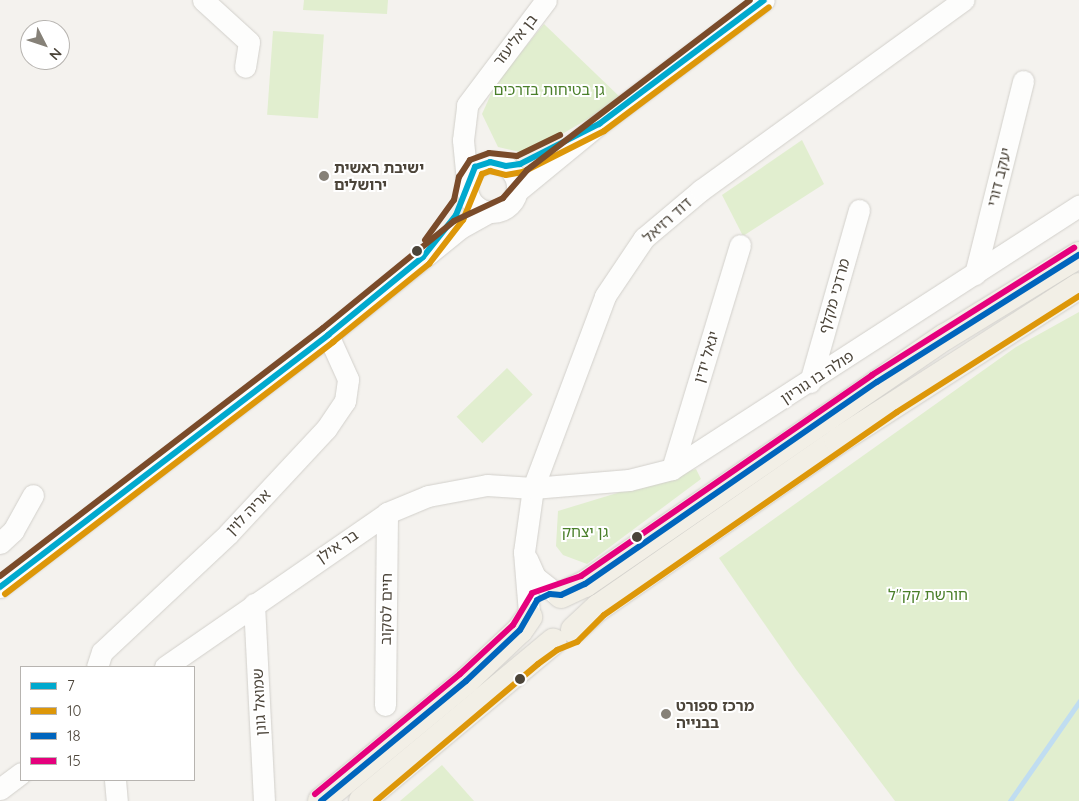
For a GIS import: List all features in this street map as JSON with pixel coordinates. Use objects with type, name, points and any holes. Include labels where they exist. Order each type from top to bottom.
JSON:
[{"type":"main road","points":[[321,801],[466,681],[520,630],[543,596],[559,594],[593,578],[945,338],[1079,255]]},
{"type":"main road","points":[[362,801],[598,608],[838,441],[1079,286]]},
{"type":"main road","points":[[559,594],[576,609],[564,636]]},
{"type":"main road","points":[[529,615],[533,632],[564,636]]},
{"type":"street","points":[[203,0],[249,42],[245,67]]},
{"type":"street","name":"בן אליעזר","points":[[467,187],[463,140],[467,106],[546,0]]},
{"type":"street","points":[[0,587],[328,335],[460,228],[509,205],[516,192],[598,124],[764,0]]},
{"type":"street","name":"דוד רזיאל","points":[[529,615],[524,552],[533,488],[605,296],[644,238],[701,190],[964,0]]},
{"type":"street","name":"יעקב דורי","points":[[975,274],[1023,81]]},
{"type":"street","points":[[467,106],[468,130],[475,144],[502,164],[515,178],[516,192]]},
{"type":"street","points":[[423,257],[456,214],[475,168],[482,163],[502,164],[535,158],[598,124]]},
{"type":"street","points":[[467,187],[476,206],[491,212]]},
{"type":"street","name":"פולה בו גוריון","points":[[533,488],[629,480],[672,469],[810,382],[1079,206]]},
{"type":"street","name":"מרדכי מקלף","points":[[810,382],[859,210]]},
{"type":"street","name":"יגאל ידין","points":[[672,469],[740,245]]},
{"type":"street","name":"אריה לוין","points":[[97,666],[102,652],[228,534],[326,429],[345,401],[348,379],[328,335]]},
{"type":"street","name":"בר אילן","points":[[167,666],[387,512],[428,496],[487,485],[533,488]]},
{"type":"street","points":[[0,543],[13,531],[33,495]]},
{"type":"street","name":"חיים לסקוב","points":[[385,705],[387,512]]},
{"type":"street","points":[[524,552],[535,577],[559,594]]},
{"type":"street","name":"שמואל גונן","points":[[254,604],[264,801]]},
{"type":"street","points":[[0,789],[20,774]]},
{"type":"street","points":[[115,781],[117,801]]},
{"type":"green space","points":[[304,0],[388,0],[387,14],[303,10]]},
{"type":"green space","name":"גן בטיחות בדרכים","points":[[544,24],[622,99],[528,154],[498,147],[482,114],[496,83]]},
{"type":"green space","points":[[273,31],[324,35],[318,118],[267,115]]},
{"type":"green space","points":[[802,140],[824,184],[743,236],[722,195]]},
{"type":"green space","name":"חורשת קק\"ל","points":[[1079,312],[1079,801],[895,801],[795,668],[719,558],[1016,347]]},
{"type":"green space","points":[[507,368],[533,395],[482,443],[457,417]]},
{"type":"green space","name":"גן יצחק","points":[[696,469],[701,479],[587,564],[563,555],[556,546],[558,511]]},
{"type":"green space","points":[[442,765],[474,801],[400,801]]},
{"type":"waterway","points":[[1010,801],[1079,702]]},
{"type":"transit line","points":[[0,576],[323,328],[454,221],[503,198],[527,170],[750,0]]},
{"type":"transit line","name":"7","points":[[0,587],[328,335],[423,257],[456,215],[475,167],[490,162],[506,166],[520,164],[599,124],[764,0]]},
{"type":"transit line","name":"10","points":[[5,594],[333,342],[429,264],[463,220],[482,174],[490,171],[506,175],[523,172],[604,131],[769,7]]},
{"type":"transit line","points":[[425,240],[454,200],[459,177],[470,160],[489,153],[517,156],[560,135]]},
{"type":"transit line","name":"15","points":[[315,794],[460,674],[513,625],[532,593],[581,576],[872,375],[1074,248]]},
{"type":"transit line","name":"18","points":[[321,801],[466,681],[520,630],[537,600],[550,594],[561,595],[585,584],[877,382],[1079,255]]},
{"type":"transit line","name":"10","points":[[376,801],[538,664],[557,650],[577,642],[604,615],[897,412],[1079,296]]},
{"type":"place","name":"ישיבת ראשית ירושלים","points":[[324,176]]},
{"type":"place","name":"מרכז ספורט בבנייה","points":[[666,714]]}]
